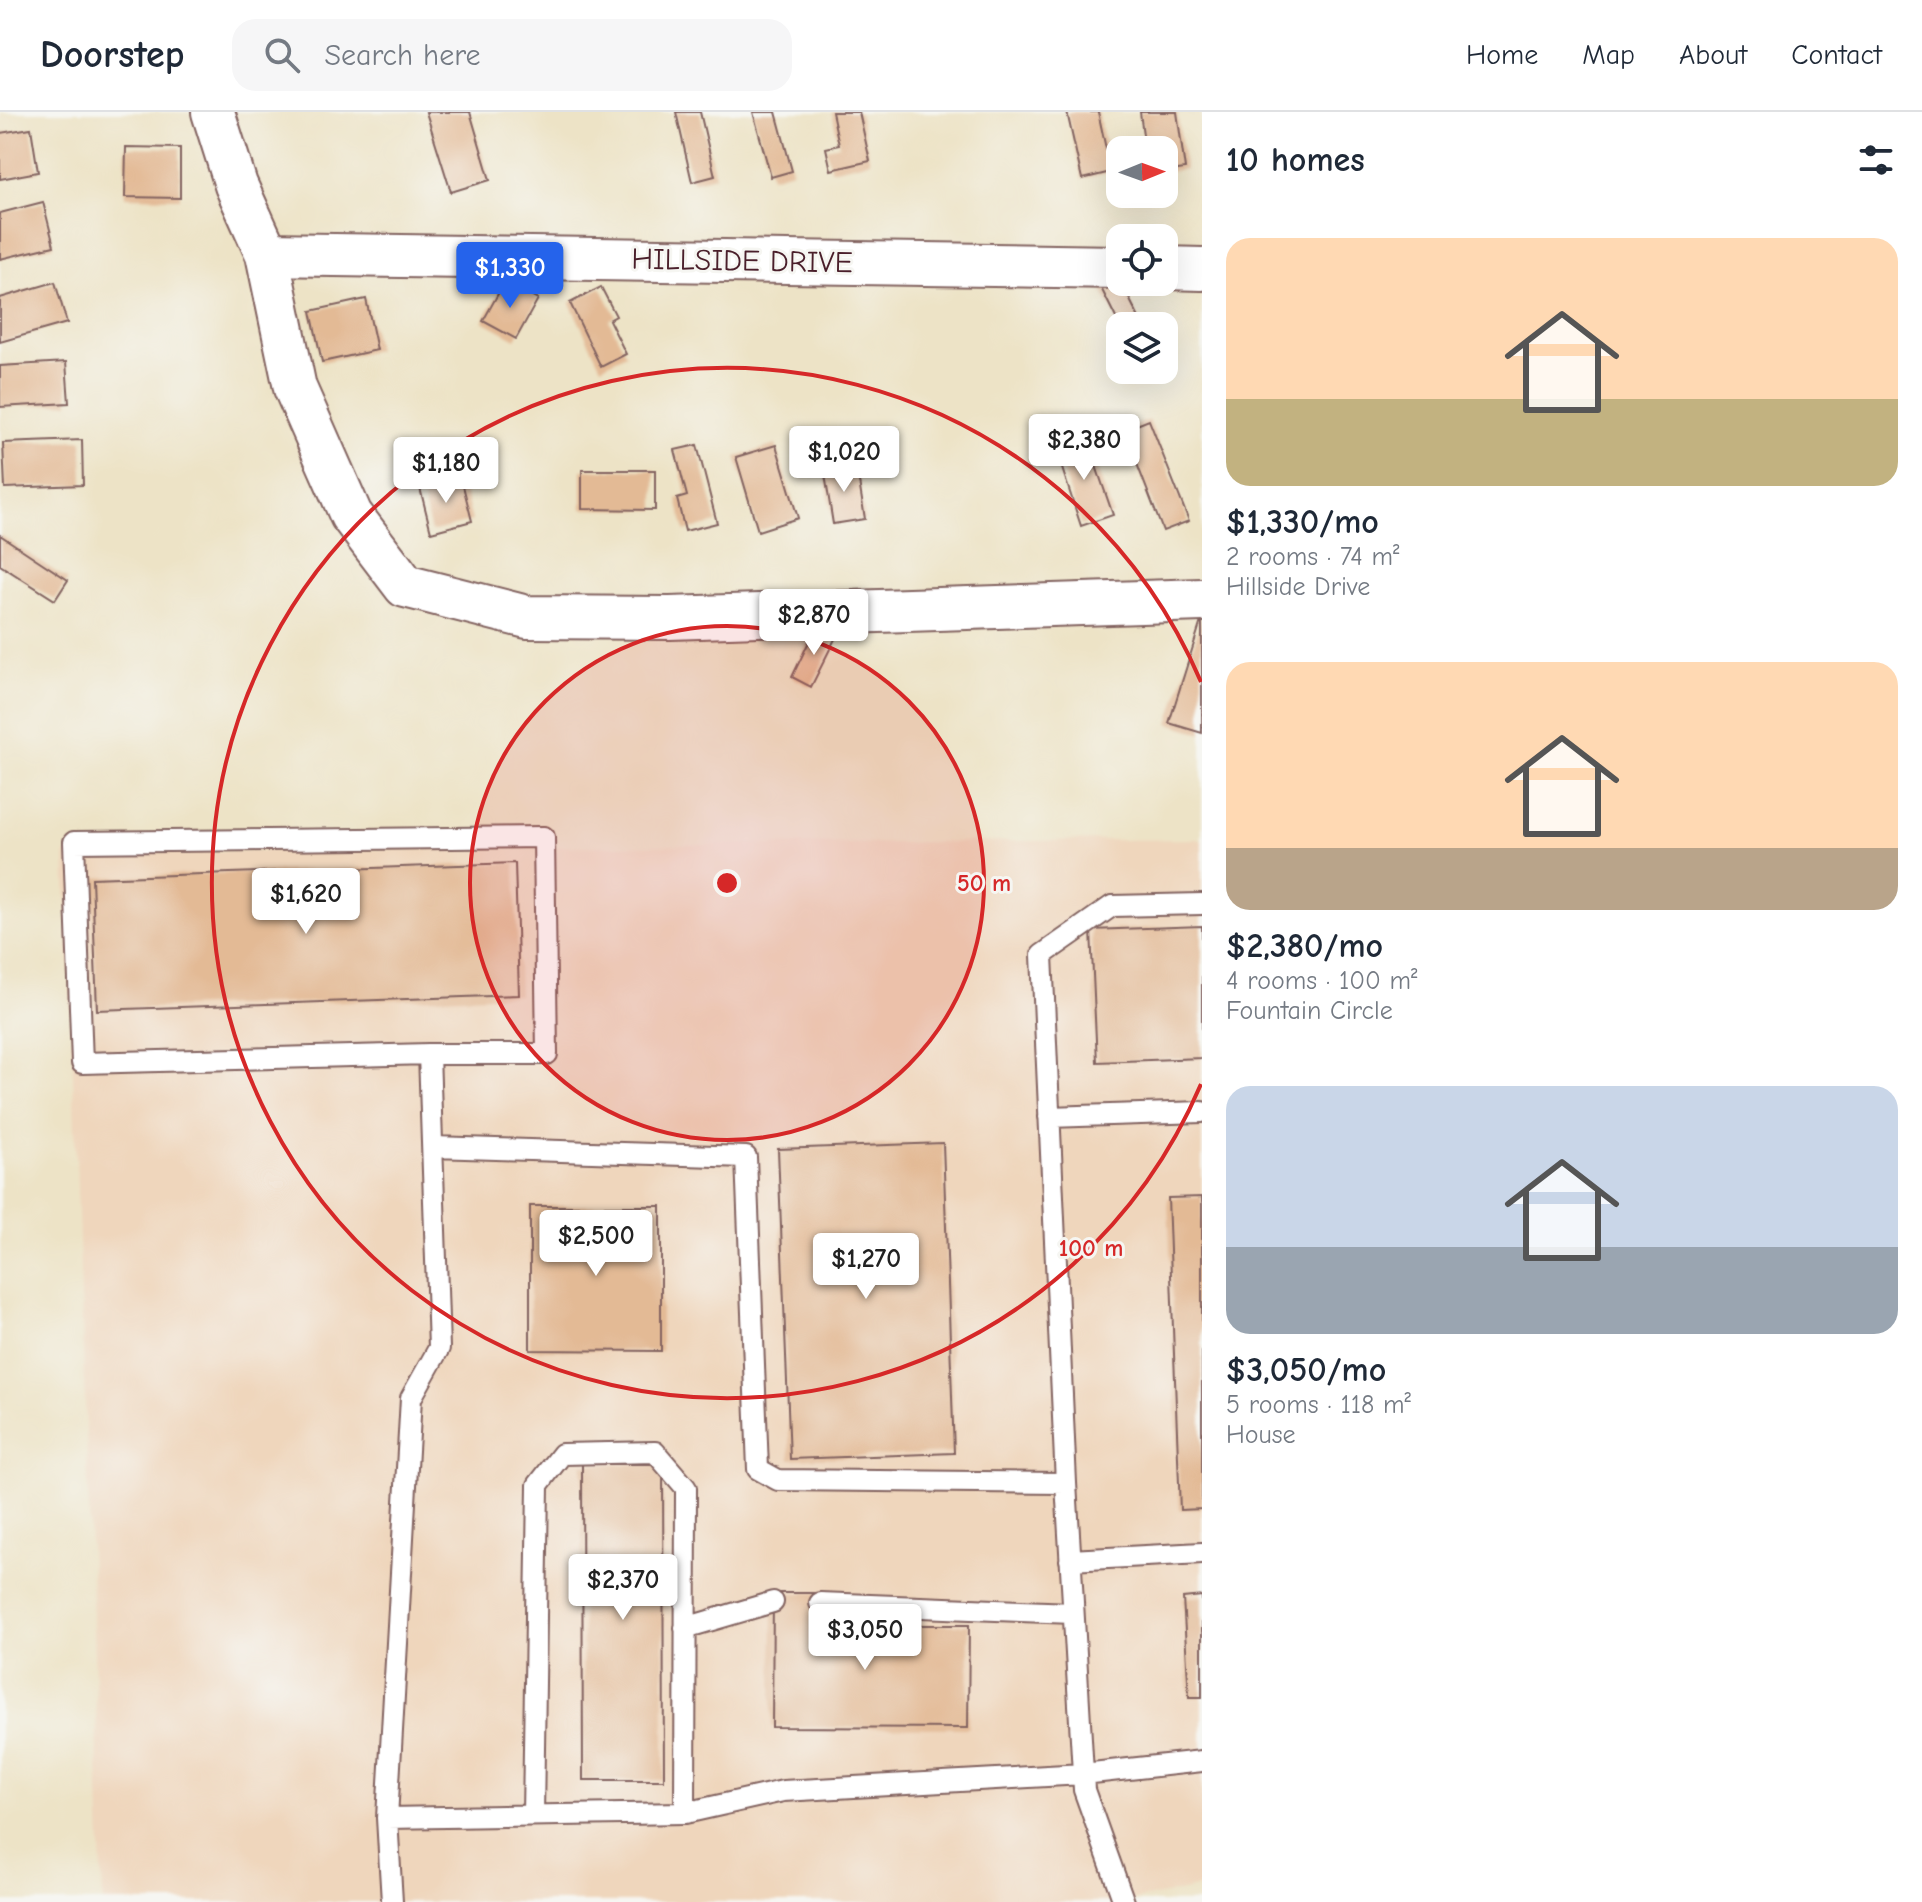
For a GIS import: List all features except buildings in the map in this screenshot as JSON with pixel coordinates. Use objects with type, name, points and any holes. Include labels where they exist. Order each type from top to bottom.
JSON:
[{"type":"street","points":[[213,112],[236,185],[267,254],[295,388],[351,515],[405,586],[527,617],[685,618],[1202,600]]},
{"type":"street","name":"HILLSIDE DRIVE","points":[[267,254],[1106,267]]},
{"type":"street","points":[[1178,268],[1202,269]]},
{"type":"lane","points":[[544,837],[547,1054],[429,1054],[82,1063],[74,842],[544,837]]},
{"type":"lane","points":[[1124,1902],[1084,1790],[1066,1483],[1042,955],[1112,906],[1202,904]]},
{"type":"lane","points":[[392,1902],[387,1818],[411,1398],[439,1348],[429,1054]]},
{"type":"lane","points":[[1049,1117],[1202,1112]]},
{"type":"lane","points":[[434,1147],[746,1157],[758,1469],[778,1480],[1066,1483]]},
{"type":"lane","points":[[533,1815],[538,1485],[562,1454],[655,1452],[686,1488],[685,1813]]},
{"type":"lane","points":[[1070,1560],[1202,1553]]},
{"type":"lane","points":[[685,1628],[773,1602]]},
{"type":"lane","points":[[820,1603],[1073,1613]]},
{"type":"lane","points":[[387,1818],[685,1813],[783,1791],[1083,1774],[1202,1761]]},
{"type":"shaded area","points":[[1202,839],[1202,1887],[1124,1902],[103,1902],[65,853]]}]
